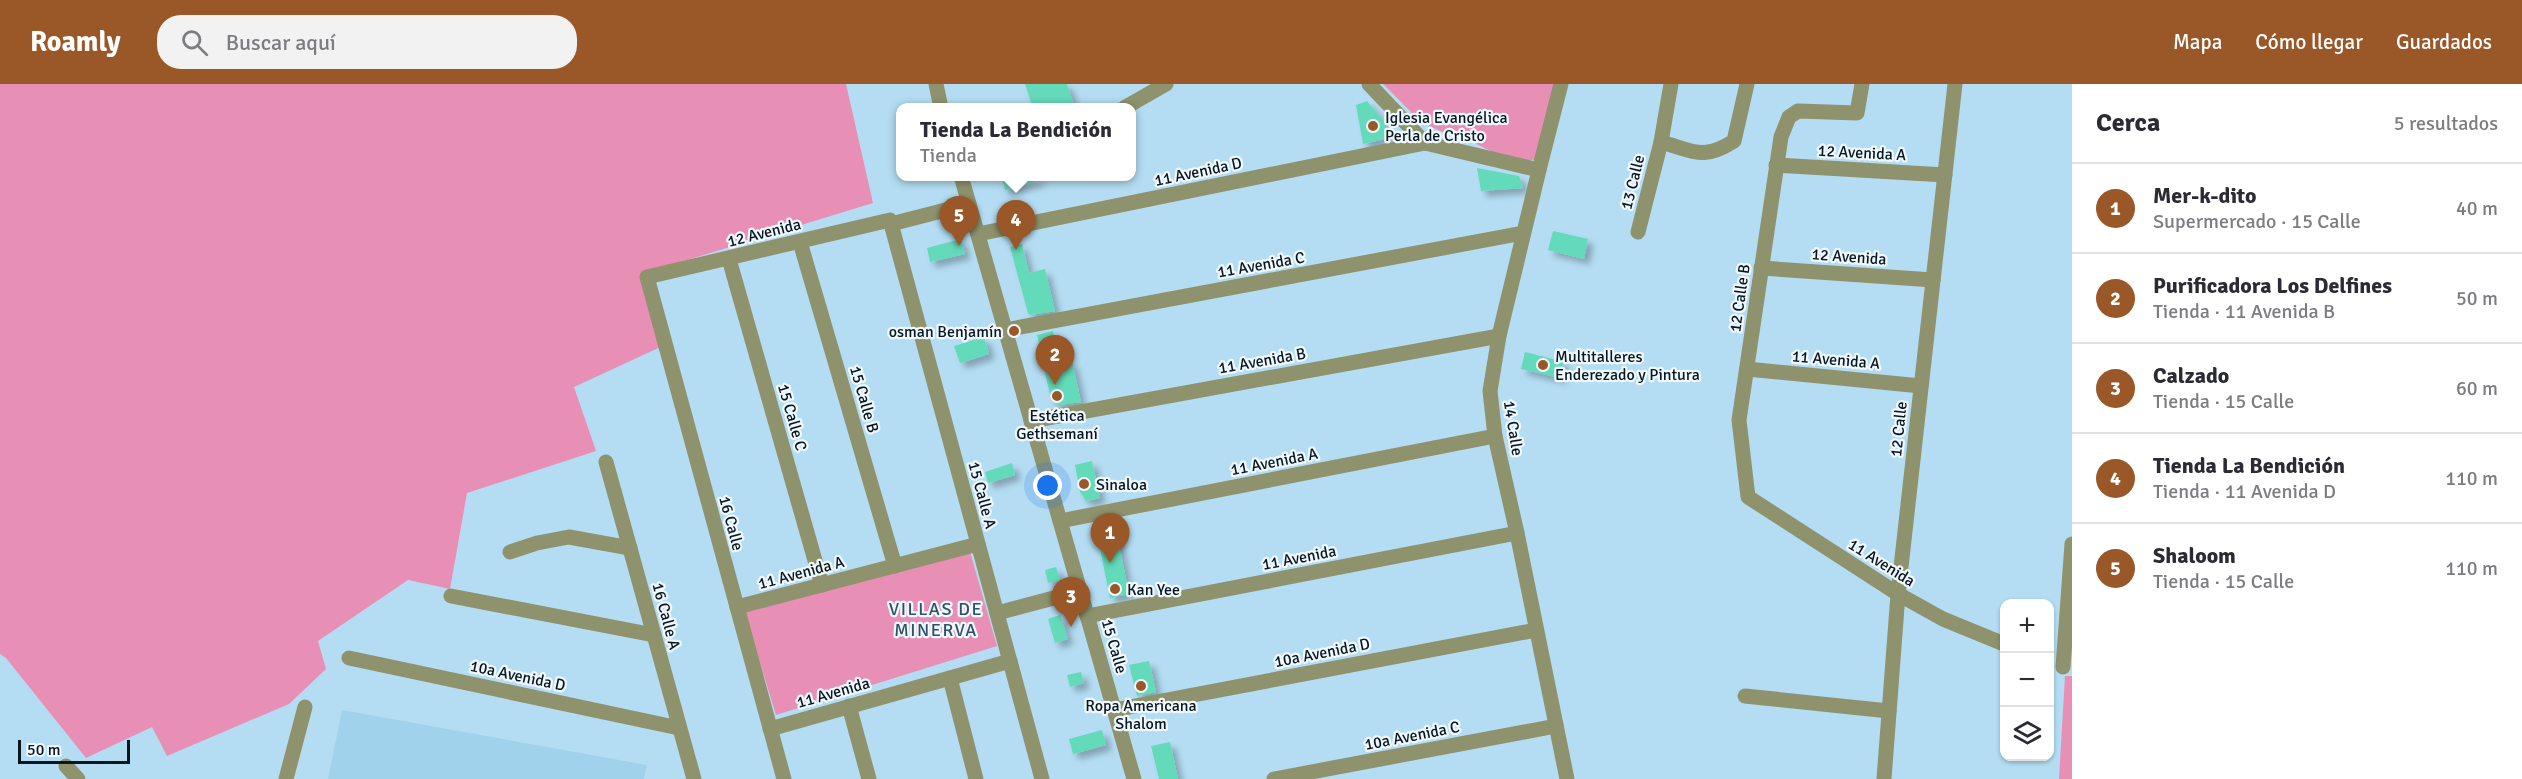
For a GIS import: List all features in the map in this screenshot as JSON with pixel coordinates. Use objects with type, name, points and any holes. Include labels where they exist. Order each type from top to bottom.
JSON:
[{"type":"street","points":[[936,84],[940,103]]},
{"type":"street","points":[[1133,103],[1166,84]]},
{"type":"street","points":[[1369,84],[1425,143],[1539,170]]},
{"type":"street","name":"14 Calle","points":[[1561,84],[1499,336],[1490,391],[1495,436],[1567,779]]},
{"type":"street","name":"13 Calle","points":[[1638,232],[1661,142],[1671,84]]},
{"type":"street","points":[[1661,142],[1705,154],[1718,152],[1734,141],[1747,84]]},
{"type":"street","name":"12 Calle B","points":[[1748,497],[1739,420],[1776,165],[1785,124],[1789,117],[1798,111],[1857,113],[1862,84]]},
{"type":"street","name":"12 Calle","points":[[1884,779],[1898,594],[1956,84]]},
{"type":"street","name":"11 Avenida D","points":[[978,234],[1425,143]]},
{"type":"street","name":"12 Avenida A","points":[[1776,165],[1945,175]]},
{"type":"street","name":"15 Calle","points":[[965,181],[969,204],[1134,779]]},
{"type":"street","name":"12 Avenida","points":[[647,277],[969,204]]},
{"type":"street","name":"15 Calle A","points":[[890,222],[1042,779]]},
{"type":"street","name":"11 Avenida C","points":[[1005,330],[1523,233]]},
{"type":"street","name":"15 Calle B","points":[[800,242],[895,566]]},
{"type":"street","name":"15 Calle C","points":[[729,259],[822,585]]},
{"type":"street","name":"12 Avenida","points":[[1761,268],[1933,280]]},
{"type":"street","name":"16 Calle","points":[[647,277],[784,779]]},
{"type":"street","name":"11 Avenida B","points":[[1031,421],[1499,336]]},
{"type":"street","name":"11 Avenida A","points":[[1747,369],[1921,386]]},
{"type":"street","name":"11 Avenida A","points":[[1060,521],[1495,436]]},
{"type":"street","name":"16 Calle A","points":[[606,462],[694,779]]},
{"type":"street","name":"11 Avenida","points":[[1748,497],[1898,594],[1943,620],[2000,642]]},
{"type":"street","name":"11 Avenida","points":[[1087,616],[1517,533]]},
{"type":"street","points":[[510,552],[537,543],[569,537],[630,548]]},
{"type":"street","name":"11 Avenida A","points":[[736,607],[978,544]]},
{"type":"street","points":[[2062,666],[2072,544]]},
{"type":"street","points":[[997,613],[1080,591]]},
{"type":"street","points":[[451,596],[654,635]]},
{"type":"street","name":"10a Avenida D","points":[[1114,710],[1536,630]]},
{"type":"street","name":"10a Avenida D","points":[[349,658],[679,728]]},
{"type":"street","name":"11 Avenida","points":[[770,729],[1010,661]]},
{"type":"street","points":[[950,678],[976,779]]},
{"type":"street","points":[[1746,696],[1889,711]]},
{"type":"street","points":[[849,706],[869,779]]},
{"type":"street","points":[[286,779],[305,707]]},
{"type":"street","name":"10a Avenida C","points":[[1274,779],[1556,726]]},
{"type":"street","points":[[66,766],[78,779]]},
{"type":"shaded area","points":[[0,84],[846,84],[873,203],[642,274],[667,344],[574,387],[596,451],[467,493],[450,589],[408,580],[318,641],[326,669],[289,704],[167,756],[152,727],[86,758],[6,658],[0,654]]},
{"type":"shaded area","points":[[1383,84],[1556,84],[1537,159],[1516,164],[1451,131],[1451,136],[1421,122]]},
{"type":"shaded area","points":[[969,548],[997,646],[776,715],[744,611]]},
{"type":"shaded area","points":[[2065,676],[2072,676],[2072,779],[2059,779]]},
{"type":"shaded area","points":[[342,710],[647,765],[644,779],[328,779]]},
{"type":"building","points":[[1025,84],[1067,84],[1073,103],[1031,103]]},
{"type":"building","name":"Iglesia Evangélica Perla de Cristo","points":[[1367,101],[1385,123],[1388,136],[1385,139],[1363,144],[1356,105]]},
{"type":"building","points":[[1477,168],[1519,176],[1523,188],[1481,191]]},
{"type":"building","points":[[1003,181],[1036,181],[1005,190]]},
{"type":"building","points":[[1553,231],[1588,239],[1584,259],[1548,250]]},
{"type":"building","points":[[961,239],[965,254],[930,262],[927,248]]},
{"type":"building","points":[[1022,244],[1029,273],[1045,269],[1055,311],[1030,315],[1028,313],[1010,247]]},
{"type":"building","points":[[1053,331],[1060,364],[1072,361],[1081,402],[1059,405],[1051,400],[1037,335]]},
{"type":"building","points":[[984,337],[989,354],[960,363],[954,346]]},
{"type":"building","name":"Multitalleres Enderezado y Pintura","points":[[1525,352],[1564,362],[1560,378],[1521,369]]},
{"type":"building","points":[[1092,461],[1100,498],[1086,501],[1080,492],[1075,465]]},
{"type":"building","points":[[1012,463],[1015,475],[988,483],[985,472]]},
{"type":"building","points":[[1114,520],[1129,594],[1110,598],[1095,524]]},
{"type":"building","points":[[1056,567],[1060,580],[1048,583],[1045,570]]},
{"type":"building","points":[[1060,615],[1068,639],[1055,643],[1048,619]]},
{"type":"building","points":[[1149,661],[1156,692],[1137,696],[1129,665]]},
{"type":"building","points":[[1081,672],[1084,683],[1070,687],[1067,675]]},
{"type":"building","points":[[1102,730],[1106,745],[1073,754],[1069,739]]},
{"type":"building","points":[[1170,742],[1178,779],[1159,779],[1151,746]]},
{"type":"place","name":"Iglesia Evangélica Perla de Cristo","points":[[1373,126]]},
{"type":"place","name":"Shaloom","points":[[959,246]]},
{"type":"place","name":"Tienda La Bendición","points":[[1016,250]]},
{"type":"place","name":"osman Benjamín","points":[[1014,331]]},
{"type":"place","name":"Multitalleres Enderezado y Pintura","points":[[1543,365]]},
{"type":"place","name":"Purificadora Los Delfines","points":[[1055,385]]},
{"type":"place","name":"Estética Gethsemaní","points":[[1057,396]]},
{"type":"place","name":"Sinaloa","points":[[1084,484]]},
{"type":"place","name":"Mer-k-dito","points":[[1110,563]]},
{"type":"place","name":"Kan Yee","points":[[1115,589]]},
{"type":"place","name":"Calzado","points":[[1071,627]]},
{"type":"place","name":"Ropa Americana Shalom","points":[[1141,686]]},
{"type":"district","name":"VILLAS DE MINERVA","points":[[936,619]]}]
